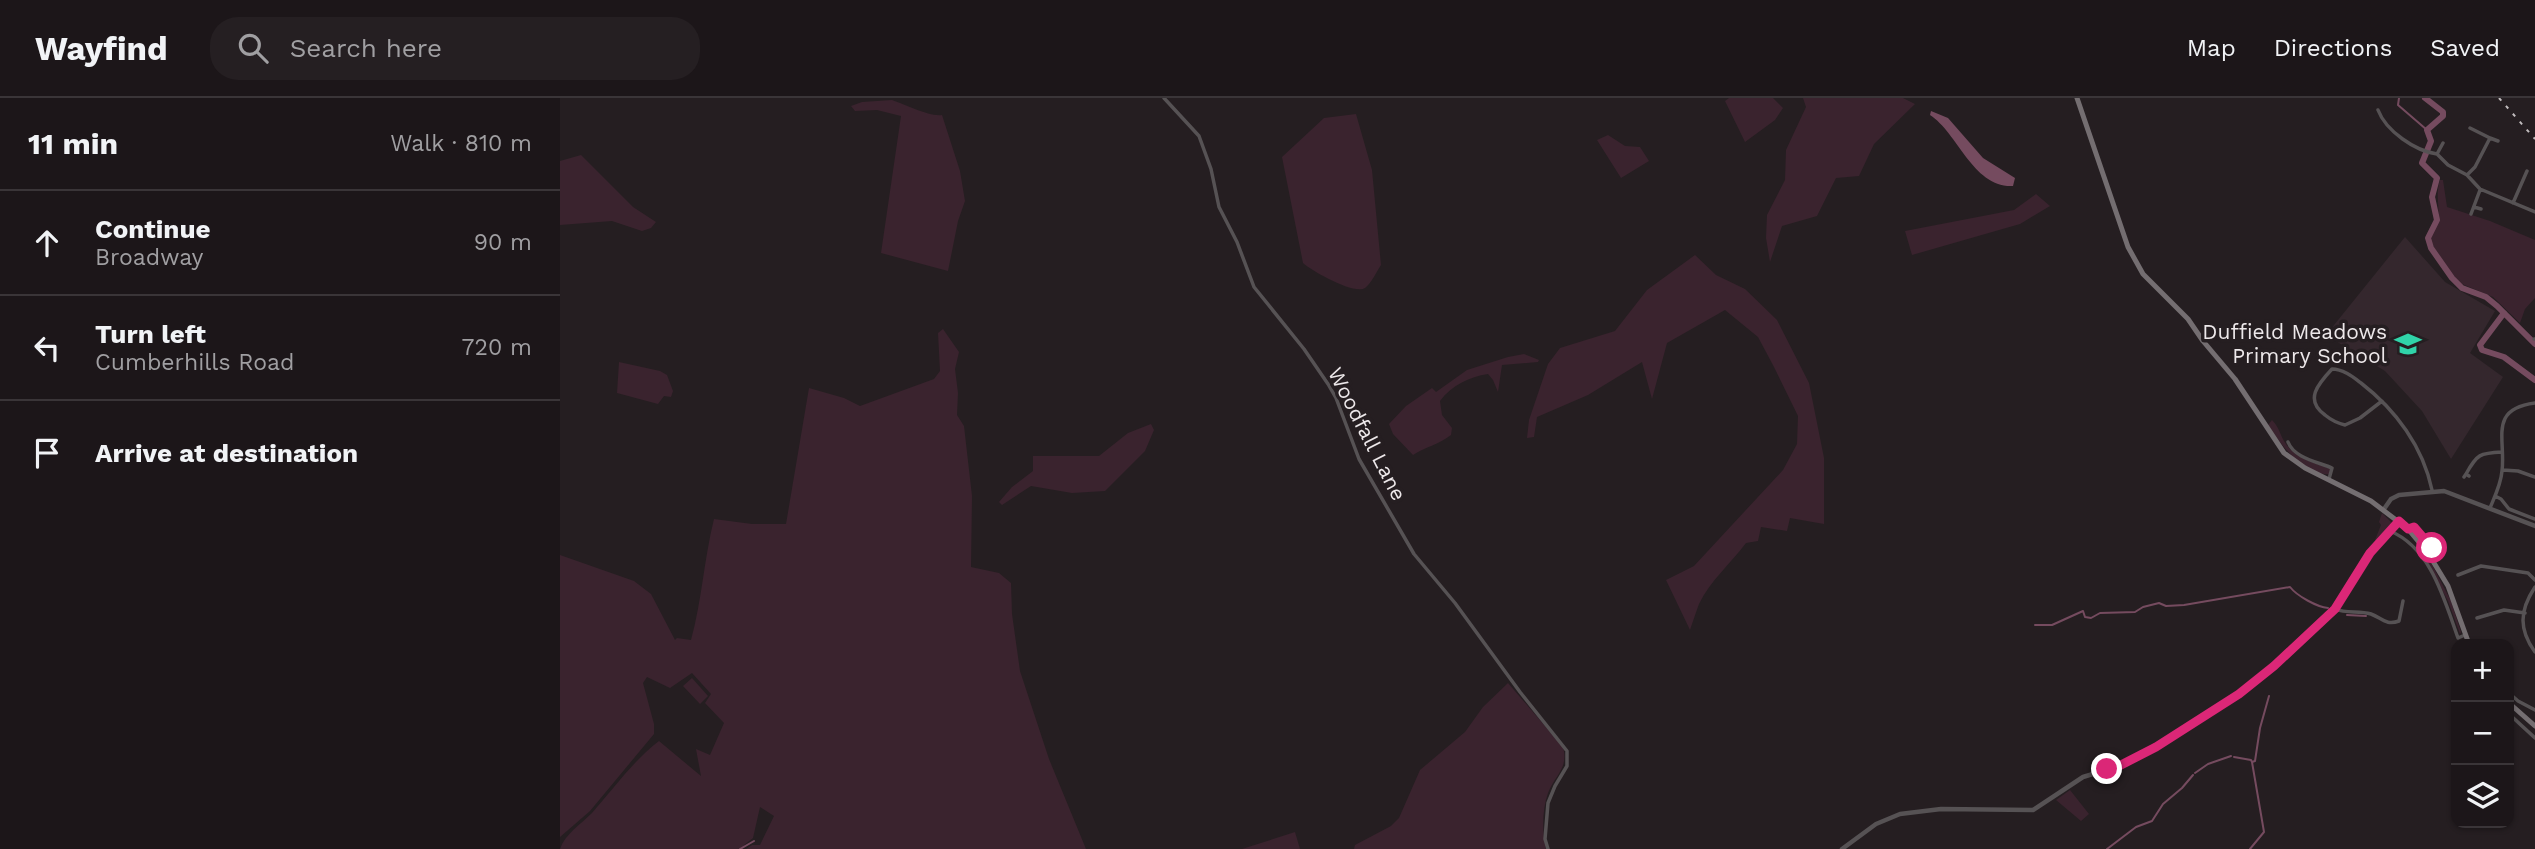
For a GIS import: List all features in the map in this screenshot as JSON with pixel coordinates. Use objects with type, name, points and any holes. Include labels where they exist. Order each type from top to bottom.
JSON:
[{"type":"main road","points":[[2077,98],[2128,247],[2143,274],[2188,319],[2211,352],[2235,379],[2284,453],[2305,468],[2384,509],[2408,529],[2448,586],[2467,639]]},
{"type":"main road","points":[[2514,708],[2535,726]]},
{"type":"street","name":"Woodfall Lane","points":[[1164,98],[1199,136],[1212,169],[1219,207],[1237,242],[1254,287],[1304,349],[1328,384],[1359,459],[1414,554],[1455,603],[1567,751],[1567,766],[1548,803],[1545,828],[1548,849]]},
{"type":"street","points":[[2378,110],[2382,119],[2400,137],[2437,154],[2480,189],[2535,212]]},
{"type":"street","points":[[2470,128],[2498,141]]},
{"type":"street","points":[[2467,176],[2475,167],[2490,138]]},
{"type":"street","points":[[2437,154],[2443,143]]},
{"type":"street","points":[[2513,203],[2526,173],[2519,173]]},
{"type":"street","points":[[2471,214],[2480,189]]},
{"type":"street","points":[[2474,207],[2481,209]]},
{"type":"street","points":[[2382,401],[2350,424],[2339,424],[2330,419],[2316,409],[2313,402],[2314,395],[2329,373],[2336,369],[2354,377],[2382,401],[2414,441],[2432,490]]},
{"type":"street","points":[[2490,508],[2503,470],[2501,429],[2507,415],[2521,405],[2535,403]]},
{"type":"street","points":[[2288,442],[2290,447],[2316,464],[2332,468],[2329,480]]},
{"type":"street","points":[[2467,475],[2476,457],[2502,452]]},
{"type":"street","points":[[2503,470],[2518,471],[2535,477]]},
{"type":"street","points":[[2384,509],[2391,499],[2399,495],[2432,490],[2455,493],[2535,526]]},
{"type":"street","points":[[2495,496],[2509,509],[2535,519]]},
{"type":"street","points":[[1842,849],[1876,824],[1900,814],[1941,809],[2033,810],[2083,777],[2119,766],[2156,747],[2239,694],[2302,642],[2335,609],[2370,553],[2399,521]]},
{"type":"street","points":[[2408,529],[2414,527],[2432,548],[2442,539]]},
{"type":"street","points":[[2390,531],[2404,537],[2426,556],[2458,638],[2465,635]]},
{"type":"street","points":[[2458,575],[2481,566],[2528,573],[2535,580]]},
{"type":"street","points":[[2535,587],[2525,613],[2523,634],[2535,652]]},
{"type":"street","points":[[2335,609],[2373,615],[2393,624],[2401,617],[2403,601]]},
{"type":"street","points":[[2477,618],[2504,610],[2525,613]]},
{"type":"street","points":[[2514,697],[2535,711],[2528,722]]},
{"type":"street","points":[[2514,719],[2535,738]]},
{"type":"shaded area","points":[[1729,98],[1773,98],[1783,108],[1775,120],[1745,142],[1725,101]]},
{"type":"shaded area","points":[[1803,98],[1903,98],[1915,104],[1874,144],[1859,176],[1836,178],[1817,216],[1782,226],[1770,262],[1766,238],[1767,215],[1785,180],[1786,150],[1806,107]]},
{"type":"shaded area","points":[[892,100],[942,115],[960,171],[965,201],[948,271],[881,253],[901,116],[877,110],[855,111],[851,106],[862,102]]},
{"type":"shaded area","points":[[1931,111],[1948,118],[1983,158],[2015,178],[2013,186],[1999,184],[1977,169],[1940,123],[1930,115]]},
{"type":"shaded area","points":[[1356,114],[1372,170],[1381,265],[1372,281],[1360,289],[1333,281],[1303,263],[1282,157],[1324,118]]},
{"type":"shaded area","points":[[1608,135],[1625,146],[1640,147],[1649,161],[1621,178],[1597,140]]},
{"type":"shaded area","points":[[581,155],[633,207],[656,222],[651,228],[642,231],[612,221],[560,225],[560,161]]},
{"type":"shaded area","points":[[2440,180],[2443,180],[2447,207],[2535,240],[2535,298],[2525,309],[2520,323],[2493,297],[2454,278],[2430,241],[2430,234],[2437,220]]},
{"type":"shaded area","points":[[2036,194],[2050,206],[2020,224],[1912,255],[1905,231],[2014,210]]},
{"type":"shaded area","name":"Duffield Meadows Primary School","points":[[2405,237],[2445,282],[2495,311],[2470,353],[2503,377],[2451,459],[2422,411],[2385,371],[2326,335]]},
{"type":"shaded area","points":[[1695,255],[1716,275],[1745,289],[1777,320],[1809,383],[1824,458],[1824,524],[1790,518],[1787,531],[1761,527],[1758,541],[1746,543],[1709,588],[1699,604],[1690,630],[1666,580],[1694,566],[1783,470],[1797,444],[1798,416],[1758,337],[1725,310],[1667,343],[1652,399],[1642,362],[1588,395],[1537,417],[1534,437],[1527,438],[1529,420],[1548,364],[1560,348],[1615,331],[1647,290]]},
{"type":"shaded area","points":[[943,329],[959,352],[955,369],[957,415],[964,426],[972,496],[971,567],[999,573],[1011,583],[1012,614],[1020,671],[1049,759],[1086,849],[746,849],[752,845],[760,845],[774,816],[760,807],[753,838],[743,849],[560,849],[569,834],[659,741],[701,776],[696,749],[710,755],[724,723],[705,703],[711,694],[692,673],[670,688],[647,677],[643,683],[654,724],[654,734],[590,811],[560,837],[560,555],[634,581],[651,594],[675,640],[691,640],[714,519],[752,524],[786,524],[809,388],[844,398],[860,406],[934,379],[940,371],[938,333]]},
{"type":"shaded area","points":[[1524,354],[1539,360],[1502,365],[1498,392],[1488,374],[1461,383],[1445,395],[1440,401],[1442,415],[1452,428],[1451,435],[1447,438],[1413,455],[1393,434],[1389,424],[1406,406],[1432,388],[1436,392],[1467,370]]},
{"type":"shaded area","points":[[619,362],[667,375],[673,391],[671,397],[664,396],[658,404],[617,393]]},
{"type":"shaded area","points":[[2272,420],[2290,449],[2306,460],[2331,469],[2330,474],[2311,470],[2294,458],[2268,425]]},
{"type":"shaded area","points":[[1151,424],[1154,430],[1145,451],[1105,491],[1072,493],[1031,486],[1002,505],[999,502],[1012,487],[1033,471],[1033,456],[1099,456],[1128,433]]},
{"type":"shaded area","points":[[2382,513],[2393,524],[2378,541],[2375,540]]},
{"type":"shaded area","points":[[2428,557],[2451,601],[2460,634],[2448,601],[2426,560]]},
{"type":"shaded area","points":[[692,678],[708,696],[700,704],[683,686]]},
{"type":"shaded area","points":[[1508,683],[1563,747],[1563,766],[1548,793],[1545,807],[1543,828],[1546,849],[1354,849],[1355,845],[1391,826],[1399,818],[1420,770],[1465,732],[1483,707]]},
{"type":"shaded area","points":[[2070,790],[2089,814],[2081,821],[2056,800]]},
{"type":"shaded area","points":[[1295,832],[1300,849],[1242,849]]},
{"type":"waterway","points":[[2399,98],[2398,105],[2427,130]]},
{"type":"waterway","points":[[2425,98],[2443,112],[2443,116],[2427,130],[2431,141],[2422,163],[2437,178],[2432,197],[2437,220],[2428,238],[2431,248],[2462,288],[2486,297],[2535,344]]},
{"type":"waterway","points":[[2504,313],[2480,345],[2482,350],[2504,357],[2535,380]]},
{"type":"waterway","points":[[2035,625],[2052,625],[2083,611],[2085,617],[2091,618],[2100,613],[2135,612],[2159,603],[2166,606],[2184,605],[2290,587],[2318,606],[2328,608]]},
{"type":"waterway","points":[[2347,615],[2366,616]]},
{"type":"waterway","points":[[2250,849],[2264,832],[2252,762],[2255,761],[2269,696]]},
{"type":"waterway","points":[[2195,773],[2208,764],[2231,756]]},
{"type":"waterway","points":[[2234,757],[2252,762]]},
{"type":"waterway","points":[[2107,849],[2136,827],[2152,821],[2163,804],[2193,775]]},
{"type":"waterway","points":[[740,849],[754,841]]},
{"type":"railway","points":[[2499,98],[2535,139]]},
{"type":"place","name":"Duffield Meadows Primary School","points":[[2408,344]]},
{"type":"route","points":[[2107,769],[2119,766],[2156,747],[2239,694],[2274,666],[2335,609],[2370,553],[2399,521],[2408,529],[2414,527],[2432,548]]}]
